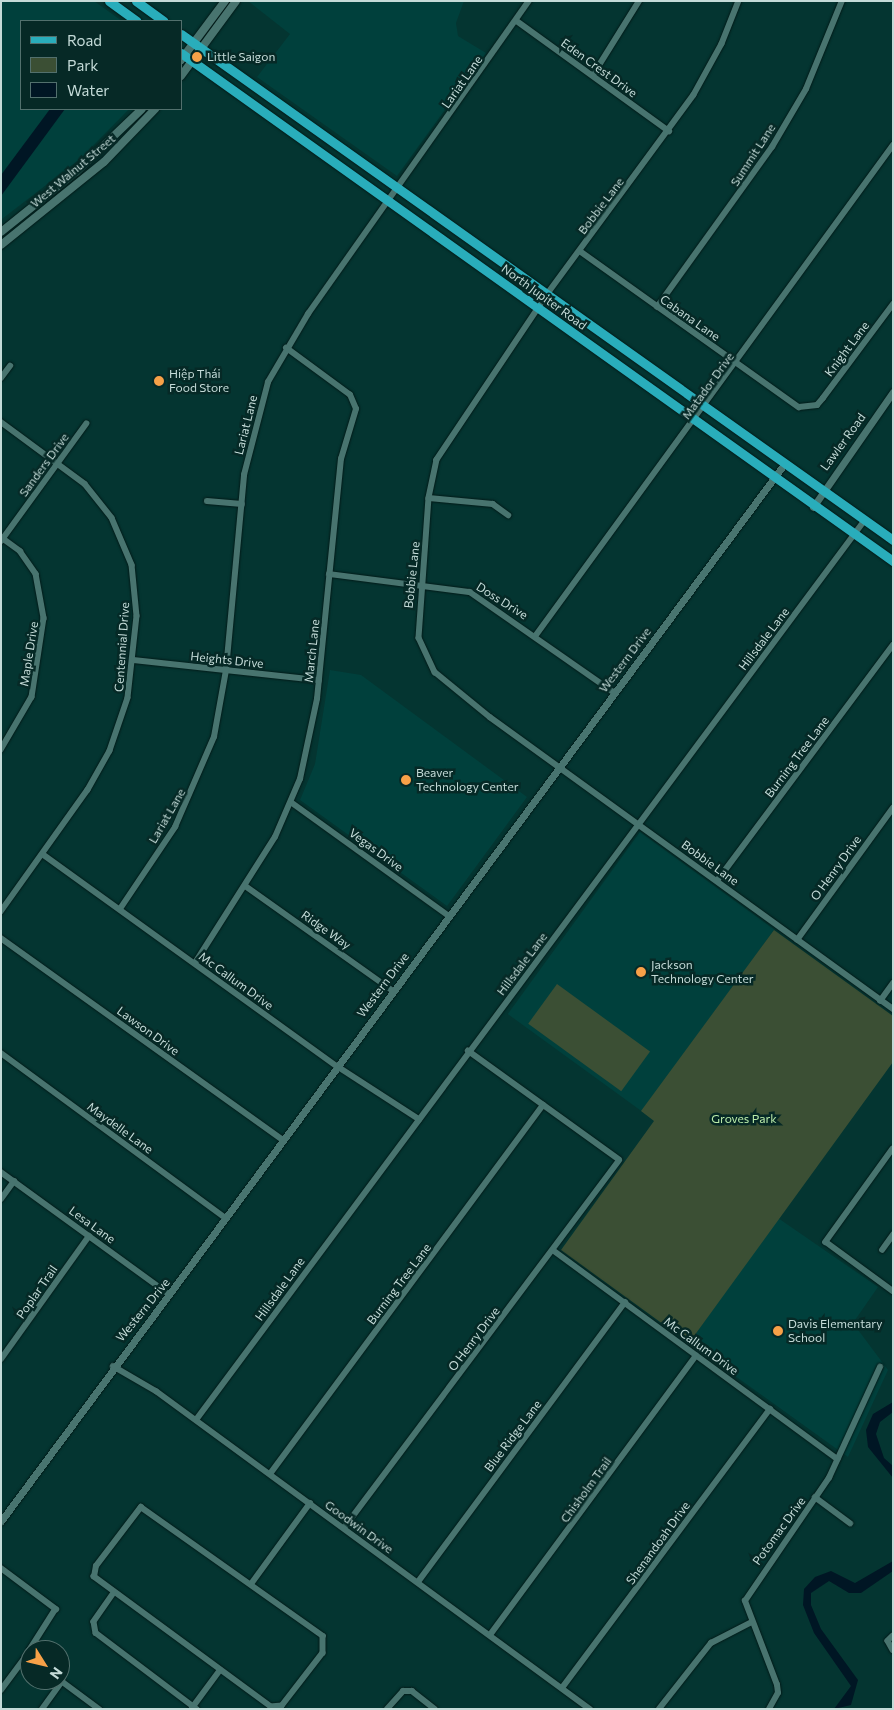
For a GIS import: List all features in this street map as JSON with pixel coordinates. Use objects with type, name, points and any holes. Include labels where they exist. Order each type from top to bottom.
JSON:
[{"type":"main road","points":[[109,1],[136,20]]},
{"type":"main road","points":[[136,1],[162,20]]},
{"type":"main road","points":[[182,56],[194,44],[225,1]]},
{"type":"main road","points":[[182,75],[236,1]]},
{"type":"main road","name":"North Jupiter Road","points":[[182,35],[893,540]]},
{"type":"main road","name":"North Jupiter Road","points":[[182,56],[193,61],[389,200],[813,506],[893,561]]},
{"type":"main road","name":"West Walnut Street","points":[[1,232],[75,173],[107,145],[141,110]]},
{"type":"main road","name":"West Walnut Street","points":[[3,244],[85,178],[154,110]]},
{"type":"main road","points":[[302,139],[311,126]]},
{"type":"main road","points":[[85,178],[107,145]]},
{"type":"main road","points":[[65,195],[75,173]]},
{"type":"main road","points":[[3,244],[6,233],[26,212]]},
{"type":"street","name":"Lariat Lane","points":[[120,909],[175,827],[196,785],[217,723],[226,670],[242,504],[258,410],[286,348],[517,21],[529,1]]},
{"type":"street","points":[[593,75],[639,1]]},
{"type":"street","name":"Bobbie Lane","points":[[739,1],[722,44],[669,131],[548,294],[446,443],[432,472],[421,585],[419,638],[435,672],[560,767],[893,1009]]},
{"type":"street","name":"Summit Lane","points":[[656,306],[772,147],[806,89],[842,1]]},
{"type":"street","name":"Eden Crest Drive","points":[[517,21],[669,131]]},
{"type":"street","name":"Matador Drive","points":[[536,636],[737,364],[893,145]]},
{"type":"street","name":"Cabana Lane","points":[[580,251],[799,407],[817,404]]},
{"type":"street","name":"Knight Lane","points":[[817,404],[893,304]]},
{"type":"street","name":"March Lane","points":[[195,963],[247,887],[291,802],[310,744],[319,680],[341,459],[356,410],[350,396],[286,348]]},
{"type":"street","points":[[1,378],[10,366]]},
{"type":"street","name":"Lawler Road","points":[[813,506],[823,489],[893,392]]},
{"type":"street","name":"Centennial Drive","points":[[1,422],[84,484],[124,539],[136,585],[134,660],[128,698],[110,751],[44,854],[1,912]]},
{"type":"street","name":"Sanders Drive","points":[[2,539],[86,424]]},
{"type":"street","name":"Western Drive","points":[[1,1521],[113,1366],[170,1295],[392,990],[785,463]]},
{"type":"street","points":[[429,498],[493,504],[508,514]]},
{"type":"street","points":[[207,501],[242,504]]},
{"type":"street","name":"Hillsdale Lane","points":[[196,1420],[468,1051],[865,520]]},
{"type":"street","name":"Maple Drive","points":[[1,750],[32,697],[44,618],[36,574],[20,551],[2,539]]},
{"type":"street","name":"Doss Drive","points":[[329,574],[470,592],[536,636],[615,693]]},
{"type":"street","name":"Burning Tree Lane","points":[[717,881],[893,645]]},
{"type":"street","name":"Heights Drive","points":[[134,660],[319,680]]},
{"type":"street","name":"Vegas Drive","points":[[291,802],[449,916]]},
{"type":"street","name":"O Henry Drive","points":[[796,940],[893,808]]},
{"type":"street","name":"Mc Callum Drive","points":[[44,854],[337,1066],[419,1119]]},
{"type":"street","name":"Ridge Way","points":[[247,887],[392,990]]},
{"type":"street","name":"Lawson Drive","points":[[1,938],[283,1140]]},
{"type":"street","points":[[880,1001],[893,983]]},
{"type":"street","points":[[468,1051],[543,1105]]},
{"type":"street","name":"Maydelle Lane","points":[[1,1054],[226,1218]]},
{"type":"street","name":"Burning Tree Lane","points":[[270,1474],[543,1105]]},
{"type":"street","name":"O Henry Drive","points":[[344,1528],[619,1160],[543,1105]]},
{"type":"street","points":[[893,1149],[826,1242],[893,1291]]},
{"type":"street","name":"Lesa Lane","points":[[1,1172],[170,1295]]},
{"type":"street","points":[[1,1199],[14,1181]]},
{"type":"street","points":[[882,1250],[893,1235]]},
{"type":"street","name":"Poplar Trail","points":[[1,1359],[89,1236]]},
{"type":"street","name":"Mc Callum Drive","points":[[553,1250],[837,1459]]},
{"type":"street","name":"Blue Ridge Lane","points":[[418,1582],[624,1302]]},
{"type":"street","name":"Chisholm Trail","points":[[490,1635],[696,1356]]},
{"type":"street","name":"Goodwin Drive","points":[[113,1366],[196,1420],[590,1709]]},
{"type":"street","name":"Potomac Drive","points":[[769,1709],[778,1693],[777,1685],[750,1623],[744,1601],[749,1589],[815,1497],[837,1459],[880,1367]]},
{"type":"street","name":"Shenandoah Drive","points":[[562,1688],[770,1409]]},
{"type":"street","points":[[815,1497],[850,1522]]},
{"type":"street","points":[[251,1584],[310,1503]]},
{"type":"street","points":[[141,1507],[323,1636],[323,1653],[276,1709],[114,1593],[93,1573],[141,1507]]},
{"type":"street","points":[[1,1568],[56,1609],[37,1640]]},
{"type":"street","points":[[114,1593],[94,1622],[96,1633],[194,1708],[220,1670]]},
{"type":"street","points":[[659,1709],[711,1642],[750,1623]]},
{"type":"street","points":[[891,1648],[893,1636]]},
{"type":"street","points":[[1,1690],[20,1666]]},
{"type":"street","points":[[70,1688],[99,1709]]},
{"type":"street","points":[[42,1709],[55,1690]]},
{"type":"street","points":[[387,1709],[404,1691],[412,1691],[435,1709]]},
{"type":"shaded area","points":[[1,1],[94,1],[121,20],[20,20],[20,110],[128,110],[81,158],[2,219]]},
{"type":"shaded area","points":[[248,1],[464,1],[456,23],[458,36],[486,53],[397,176],[257,77],[290,34]]},
{"type":"shaded area","name":"Beaver Technology Center","points":[[330,670],[361,675],[527,797],[447,906],[300,800],[315,764]]},
{"type":"shaded area","name":"Jackson Technology Center","points":[[640,832],[774,930],[642,1112],[508,1014]]},
{"type":"shaded area","name":"Davis Elementary School","points":[[778,1218],[878,1287],[853,1323],[888,1370],[848,1457],[689,1343]]},
{"type":"green space","name":"Groves Park","points":[[774,930],[893,1016],[893,1062],[689,1343],[561,1250],[654,1121],[641,1111]]},
{"type":"green space","points":[[557,984],[650,1052],[621,1091],[528,1024]]},
{"type":"water","points":[[49,110],[64,110],[1,196],[1,175]]},
{"type":"water","points":[[893,1402],[893,1412],[880,1422],[876,1434],[884,1458],[893,1466],[893,1478],[868,1447],[866,1430],[873,1414]]},
{"type":"water","points":[[893,1561],[893,1571],[861,1593],[849,1593],[829,1581],[811,1593],[811,1605],[821,1629],[858,1680],[851,1705],[834,1709],[851,1686],[814,1633],[803,1605],[804,1589],[815,1577],[831,1571],[855,1583]]},
{"type":"place","name":"Little Saigon","points":[[197,57]]},
{"type":"place","name":"Hiệp Thái Food Store","points":[[159,381]]},
{"type":"place","name":"Beaver Technology Center","points":[[406,780]]},
{"type":"place","name":"Jackson Technology Center","points":[[641,972]]},
{"type":"place","name":"Davis Elementary School","points":[[778,1331]]}]
